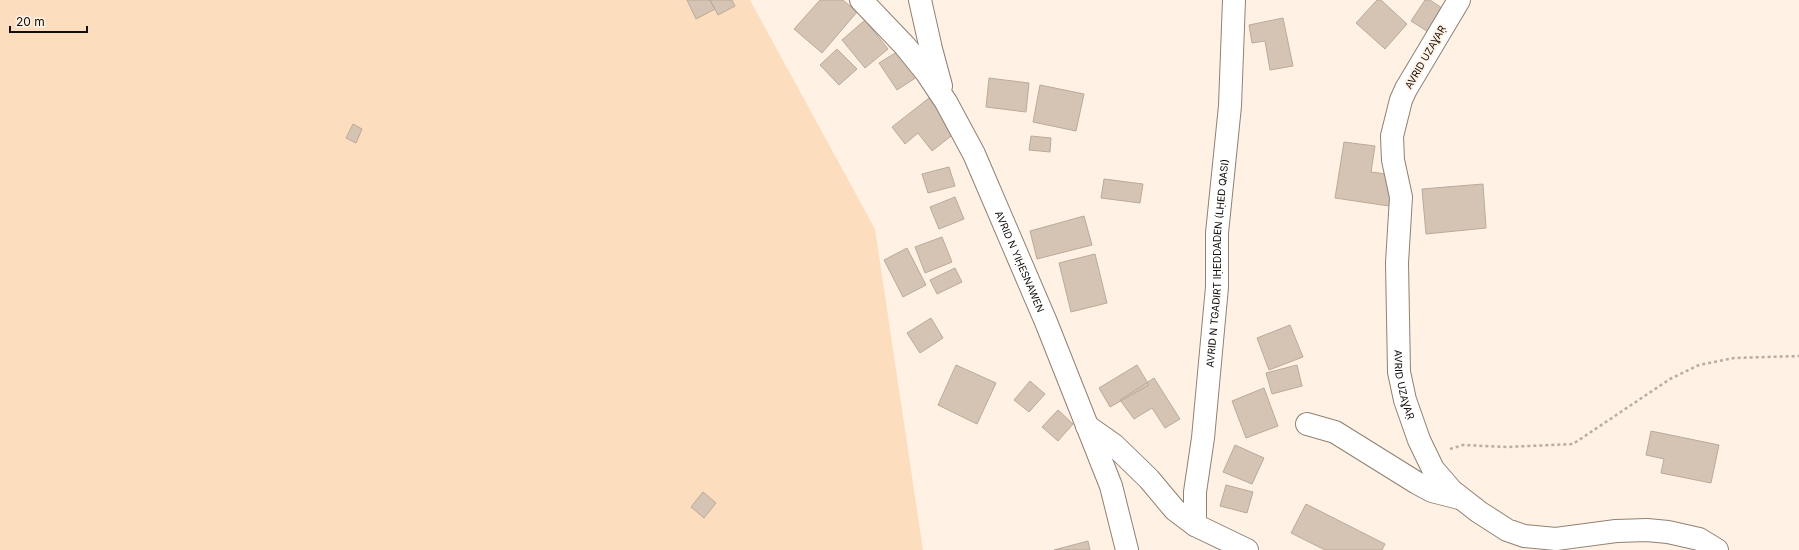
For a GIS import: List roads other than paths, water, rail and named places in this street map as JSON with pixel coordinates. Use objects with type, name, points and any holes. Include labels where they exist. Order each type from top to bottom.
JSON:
[{"type":"street","name":"AVRID N YIḤESNAWEN","points":[[861,0],[905,46],[946,102],[974,154],[1046,322],[1111,486],[1127,550]]},
{"type":"street","points":[[920,0],[931,49],[946,102]]},
{"type":"street","name":"AVRID N TGADIRT IḤEDDADEN (LḤED QASI)","points":[[1195,525],[1195,492],[1204,438],[1217,286],[1217,233],[1229,113],[1234,0]]},
{"type":"street","name":"AVRID UZAƔAṚ","points":[[1459,0],[1406,89],[1392,136],[1393,160],[1401,197],[1397,263],[1399,372],[1405,400],[1426,456],[1433,469],[1445,484],[1479,512],[1507,530],[1524,536],[1556,539],[1616,531],[1647,530],[1668,532],[1693,538],[1717,550]]},
{"type":"street","points":[[1307,424],[1335,432],[1432,491],[1465,500]]},
{"type":"street","points":[[1087,426],[1114,445],[1149,479],[1175,510],[1195,525],[1247,550]]}]
